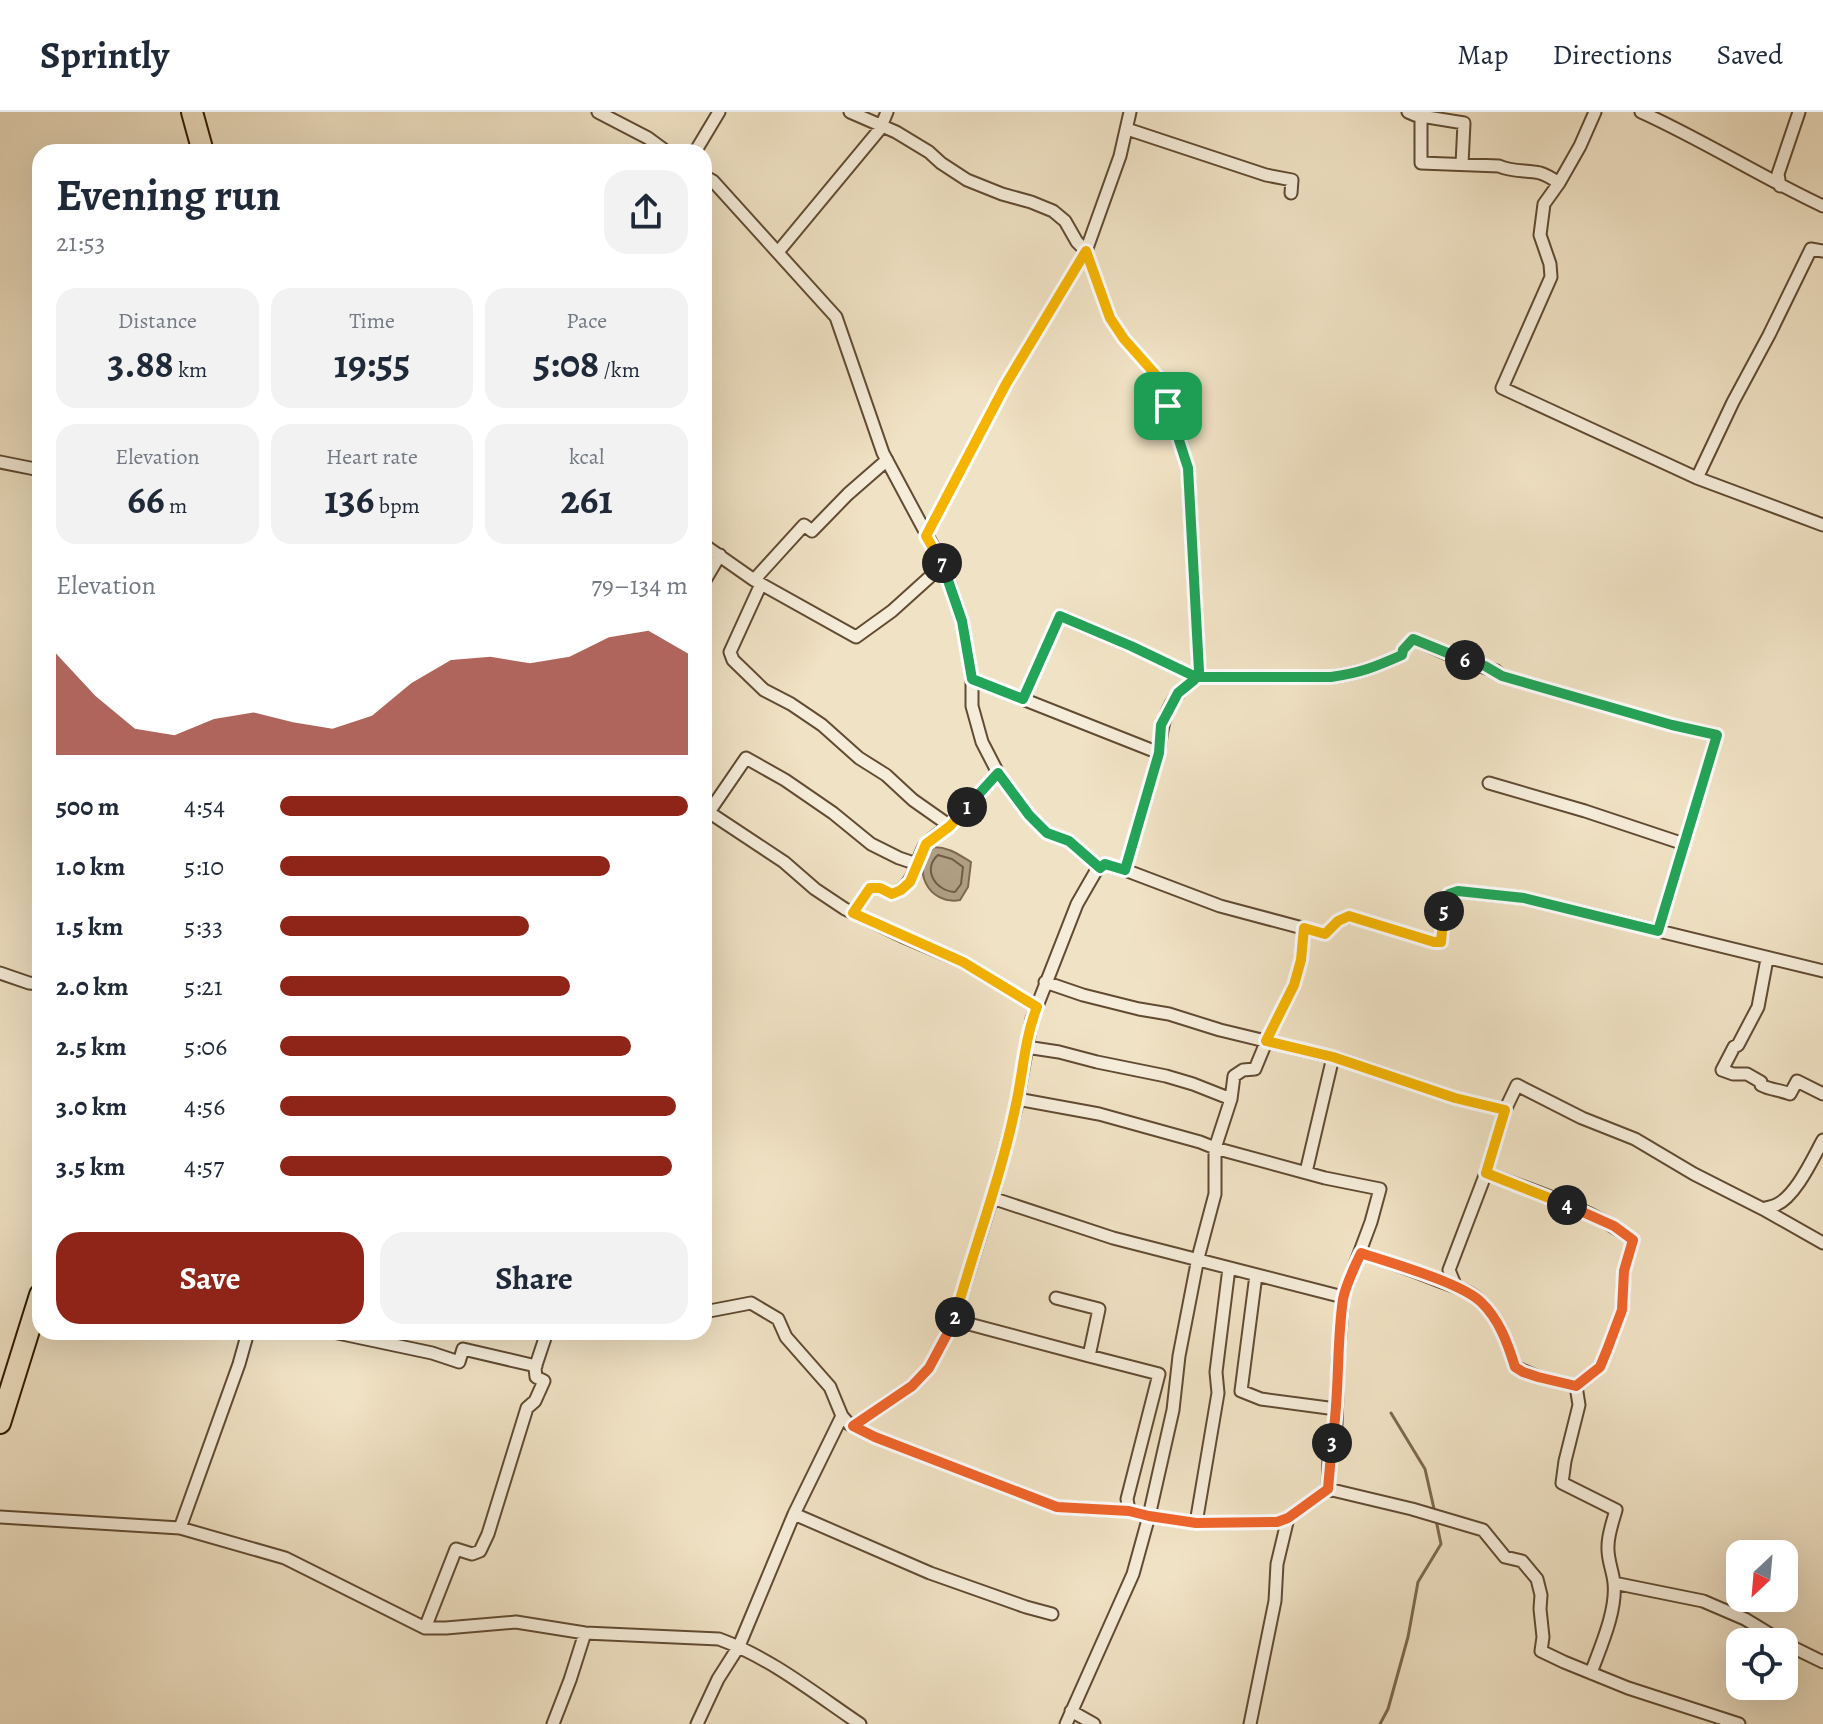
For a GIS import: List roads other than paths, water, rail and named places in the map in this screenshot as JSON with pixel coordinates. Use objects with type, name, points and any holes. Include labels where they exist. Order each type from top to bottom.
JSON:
[{"type":"highway","points":[[192,112],[201,144]]},
{"type":"highway","points":[[1,1419],[32,1320]]},
{"type":"street","points":[[598,112],[656,144]]},
{"type":"street","points":[[700,144],[719,112]]},
{"type":"street","points":[[850,112],[896,132],[967,180],[1053,211],[1065,221],[1086,251],[1110,318],[1156,375],[1168,406],[1188,468],[1199,671],[1178,693],[1161,725],[1159,753],[1125,870]]},
{"type":"street","points":[[778,252],[881,126],[887,112]]},
{"type":"street","points":[[926,536],[1006,384],[1086,251],[1120,156],[1130,112]]},
{"type":"street","points":[[1408,112],[1464,123],[1462,164]]},
{"type":"street","points":[[1595,112],[1580,146],[1544,204],[1540,235],[1551,277],[1502,388],[1697,478],[1823,525]]},
{"type":"street","points":[[1641,112],[1823,206]]},
{"type":"street","points":[[1780,186],[1778,174],[1799,112]]},
{"type":"street","points":[[1421,116],[1421,163],[1499,166],[1519,172],[1537,172],[1559,183]]},
{"type":"street","points":[[1127,129],[1266,175],[1292,180],[1291,193]]},
{"type":"street","points":[[712,180],[836,317],[887,460],[943,565],[962,621],[972,679],[972,706],[982,742],[998,773],[1029,815],[1047,833],[1069,841],[1100,868]]},
{"type":"street","points":[[1697,478],[1811,249],[1823,251]]},
{"type":"street","points":[[887,460],[812,531],[804,525],[758,582],[730,652],[733,660],[764,690],[822,725],[859,758],[886,775],[913,800],[950,826]]},
{"type":"street","points":[[0,462],[32,468]]},
{"type":"street","points":[[712,550],[758,582],[856,637],[892,611],[943,565]]},
{"type":"street","points":[[712,568],[720,555]]},
{"type":"street","points":[[1023,699],[1060,616],[1196,677],[1331,677],[1352,674],[1370,670],[1402,655],[1413,639],[1456,658],[1485,666],[1502,676],[1717,735],[1658,931]]},
{"type":"street","points":[[972,679],[1159,753]]},
{"type":"street","points":[[712,803],[746,758],[833,813],[871,844],[917,864]]},
{"type":"street","points":[[853,913],[870,888],[880,888],[892,894],[910,882],[926,844],[950,826],[998,773]]},
{"type":"street","points":[[1489,783],[1684,844]]},
{"type":"street","points":[[712,813],[853,913],[963,962],[1037,1007]]},
{"type":"street","points":[[853,1426],[912,1386],[929,1368],[954,1320],[992,1198],[1017,1099],[1032,1019],[1077,904],[1105,864],[1220,906],[1325,934],[1338,921],[1349,916],[1441,942],[1449,894],[1458,891],[1524,898],[1823,971]]},
{"type":"street","points":[[1066,1724],[1133,1574],[1149,1516],[1173,1410],[1179,1356],[1198,1258],[1215,1194],[1215,1148],[1231,1099],[1234,1076],[1243,1070],[1255,1069],[1294,985],[1301,960],[1304,928]]},
{"type":"street","points":[[1767,959],[1758,1007],[1722,1070],[1747,1074],[1767,1088],[1790,1094],[1797,1081],[1823,1094]]},
{"type":"street","points":[[0,973],[32,983]]},
{"type":"street","points":[[1045,982],[1083,995],[1333,1057],[1455,1098],[1505,1110]]},
{"type":"street","points":[[1026,1047],[1166,1076],[1231,1099]]},
{"type":"street","points":[[1306,1172],[1333,1057]]},
{"type":"street","points":[[1456,1287],[1449,1270],[1486,1173],[1505,1110],[1517,1085],[1582,1118],[1635,1139],[1823,1243]]},
{"type":"street","points":[[1017,1099],[1099,1114],[1215,1148],[1380,1189],[1361,1253],[1343,1297],[1336,1424],[1329,1459],[1328,1489]]},
{"type":"street","points":[[1763,1209],[1784,1200],[1823,1140]]},
{"type":"street","points":[[1486,1173],[1584,1211],[1633,1240],[1624,1271],[1622,1310],[1607,1350],[1600,1367],[1576,1386]]},
{"type":"street","points":[[992,1198],[1113,1238],[1343,1297]]},
{"type":"street","points":[[1361,1253],[1456,1287],[1480,1300],[1507,1341],[1515,1367],[1538,1377],[1576,1386]]},
{"type":"street","points":[[1196,1523],[1218,1393],[1216,1372],[1229,1268]]},
{"type":"street","points":[[1256,1275],[1241,1391],[1261,1399],[1336,1409]]},
{"type":"street","points":[[1056,1298],[1099,1309],[1089,1356]]},
{"type":"street","points":[[712,1310],[751,1303],[778,1319],[786,1337],[830,1387],[842,1416],[853,1426],[1057,1507],[1129,1511],[1196,1523],[1277,1522],[1288,1518],[1328,1489],[1483,1530],[1505,1557],[1522,1561],[1537,1579],[1541,1595],[1541,1651],[1591,1673],[1739,1724]]},
{"type":"street","points":[[954,1320],[1159,1374],[1127,1499],[1129,1511]]},
{"type":"street","points":[[180,1528],[246,1340]]},
{"type":"street","points":[[371,1340],[459,1362],[463,1349],[536,1366]]},
{"type":"street","points":[[425,1628],[456,1549],[472,1554],[480,1551],[488,1534],[527,1408],[535,1401],[544,1381],[536,1377],[536,1366],[544,1340]]},
{"type":"street","points":[[1576,1386],[1579,1405],[1562,1483],[1616,1510],[1608,1546],[1614,1583],[1609,1624],[1591,1673]]},
{"type":"street","points":[[697,1724],[718,1679],[739,1646],[794,1514],[842,1416]]},
{"type":"street","points":[[794,1514],[930,1573],[1052,1614]]},
{"type":"street","points":[[0,1517],[180,1528],[285,1558],[425,1628],[516,1622],[585,1633],[719,1639],[773,1664],[860,1724]]},
{"type":"street","points":[[1250,1724],[1275,1601],[1277,1564],[1288,1518]]},
{"type":"street","points":[[1614,1583],[1703,1601],[1760,1628]]},
{"type":"street","points":[[553,1724],[585,1633]]},
{"type":"street","points":[[1798,1649],[1823,1662]]},
{"type":"street","points":[[1071,1711],[1094,1724]]},
{"type":"water","points":[[934,847],[949,850],[971,862],[968,887],[960,900],[939,897],[926,884],[923,865]]},
{"type":"waterway","points":[[1391,1413],[1425,1469],[1435,1513]]},
{"type":"waterway","points":[[1380,1724],[1388,1709],[1408,1637],[1418,1582],[1441,1544],[1436,1520]]}]
